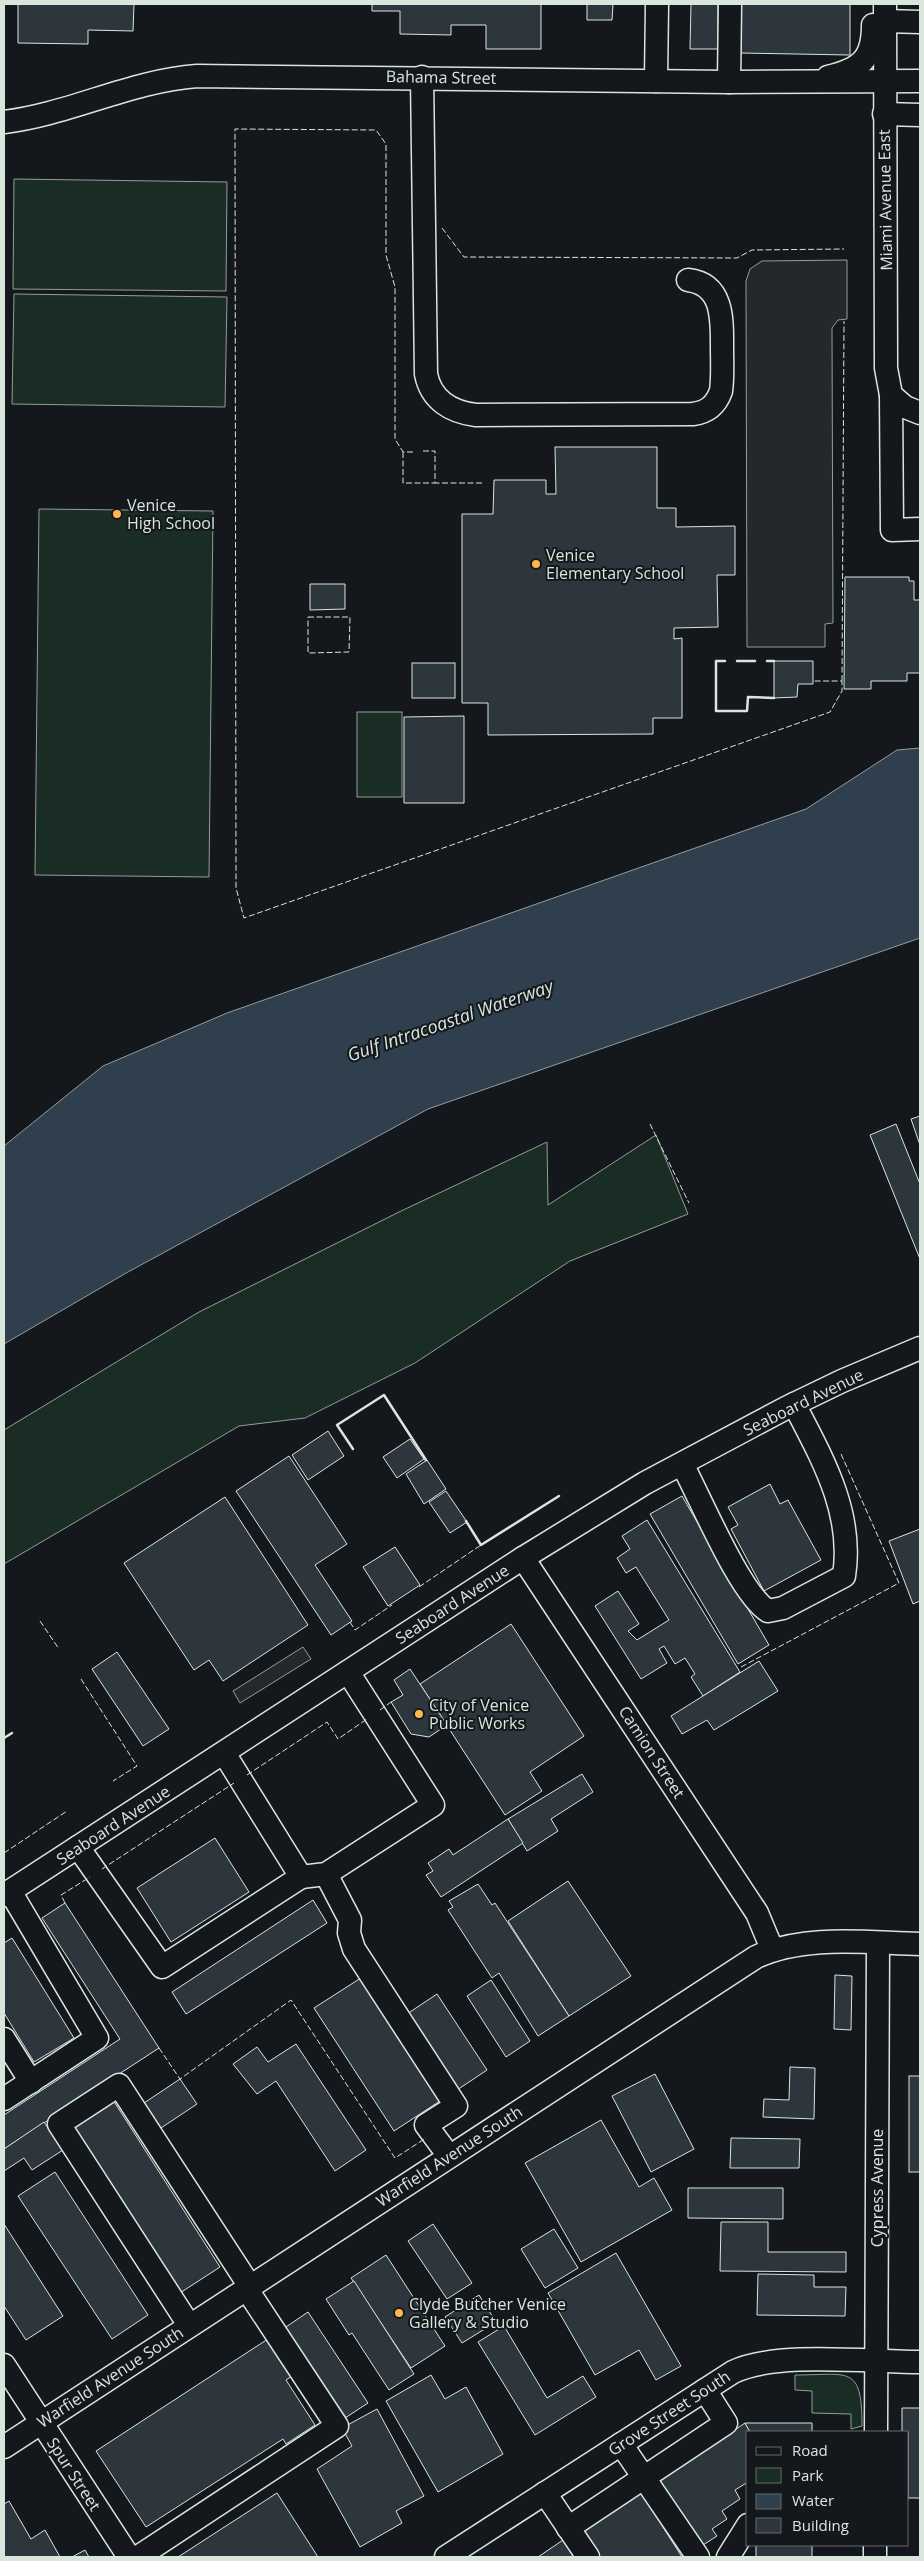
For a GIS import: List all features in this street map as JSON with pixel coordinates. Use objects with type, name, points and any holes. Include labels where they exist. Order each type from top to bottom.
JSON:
[{"type":"street","points":[[656,81],[657,4]]},
{"type":"street","points":[[729,82],[730,4]]},
{"type":"street","points":[[803,82],[846,72],[865,59],[871,51],[881,10],[920,22]]},
{"type":"street","name":"Miami Avenue East","points":[[881,10],[884,83],[886,368],[891,395],[892,530],[920,529]]},
{"type":"street","name":"Bahama Street","points":[[4,122],[45,115],[136,86],[176,77],[242,75],[884,83],[920,80]]},
{"type":"street","points":[[422,77],[427,379],[434,393],[444,404],[456,412],[476,415],[693,414],[707,410],[716,402],[721,391],[721,312],[711,291],[698,282],[688,280]]},
{"type":"street","points":[[884,114],[920,115]]},
{"type":"street","points":[[891,395],[905,407],[920,413]]},
{"type":"street","name":"Seaboard Avenue","points":[[7,1893],[523,1558],[645,1483],[794,1404],[920,1348]]},
{"type":"street","points":[[682,1464],[728,1557],[758,1606],[768,1611],[783,1608],[844,1576],[847,1558],[839,1501],[828,1471],[794,1404]]},
{"type":"street","name":"Camion Street","points":[[523,1558],[757,1913],[772,1950]]},
{"type":"street","points":[[78,1847],[162,1966],[301,1877],[326,1874],[433,1805],[348,1672]]},
{"type":"street","points":[[224,1753],[301,1877]]},
{"type":"street","points":[[326,1874],[350,1920],[349,1933],[354,1949],[456,2106],[426,2125],[450,2156]]},
{"type":"street","points":[[4,2099],[98,2038],[7,1893]]},
{"type":"street","name":"Cypress Avenue","points":[[876,2431],[878,1943]]},
{"type":"street","name":"Warfield Avenue South","points":[[4,2447],[756,1957],[772,1950],[819,1944],[920,1944]]},
{"type":"street","points":[[4,2039],[31,2082]]},
{"type":"street","points":[[138,2557],[337,2426],[119,2085],[59,2124],[189,2325]]},
{"type":"street","name":"Grove Street South","points":[[446,2557],[476,2549],[545,2493],[705,2390],[748,2365],[764,2361],[920,2362]]},
{"type":"street","name":"Spur Street","points":[[4,2365],[128,2557]]},
{"type":"street","points":[[568,2528],[644,2479],[726,2422],[705,2390]]},
{"type":"street","points":[[621,2444],[698,2557]]},
{"type":"street","points":[[545,2493],[588,2557]]},
{"type":"street","points":[[728,2557],[746,2528]]},
{"type":"green space","points":[[14,179],[227,182],[226,291],[13,289]]},
{"type":"green space","points":[[14,294],[227,297],[225,407],[12,404]]},
{"type":"green space","points":[[39,509],[213,511],[209,877],[35,875]]},
{"type":"green space","points":[[357,712],[402,712],[402,797],[357,797]]},
{"type":"green space","points":[[656,1135],[688,1214],[570,1261],[415,1363],[305,1418],[239,1426],[4,1564],[4,1430],[199,1312],[399,1212],[547,1142],[548,1205]]},
{"type":"green space","points":[[828,2374],[849,2377],[855,2383],[859,2392],[862,2426],[851,2429],[851,2414],[812,2413],[812,2391],[795,2390],[795,2375]]},
{"type":"shaded area","points":[[847,260],[847,319],[838,320],[832,328],[833,623],[825,624],[825,647],[747,647],[746,281],[750,269],[762,261]]},
{"type":"shaded area","points":[[303,1647],[311,1659],[240,1703],[233,1691]]},
{"type":"water","name":"Gulf Intracoastal Waterway","points":[[920,748],[920,938],[428,1109],[128,1272],[4,1344],[4,1146],[103,1066],[227,1013],[806,809],[897,750]]},
{"type":"building","points":[[18,4],[134,4],[133,31],[88,30],[88,44],[18,43]]},
{"type":"building","points":[[372,4],[541,4],[541,49],[486,49],[486,25],[451,25],[451,35],[400,34],[400,11],[372,11]]},
{"type":"building","points":[[587,4],[613,4],[612,20],[587,20]]},
{"type":"building","points":[[691,4],[718,4],[718,49],[690,49]]},
{"type":"building","points":[[741,4],[850,4],[850,55],[741,53]]},
{"type":"building","name":"Venice Elementary School","points":[[555,447],[657,447],[657,508],[676,508],[676,527],[735,526],[735,575],[717,575],[718,627],[674,628],[674,639],[682,638],[682,718],[653,718],[653,734],[488,735],[488,703],[462,703],[462,514],[493,514],[494,480],[546,480],[546,494],[556,494]]},
{"type":"building","points":[[845,577],[909,577],[909,581],[914,581],[914,600],[919,600],[920,597],[920,673],[907,673],[907,681],[871,681],[871,689],[844,689]]},
{"type":"building","points":[[310,584],[345,584],[345,609],[310,610]]},
{"type":"building","points":[[774,661],[813,661],[813,684],[798,684],[797,697],[774,698]]},
{"type":"building","points":[[412,663],[455,663],[455,698],[412,698]]},
{"type":"building","points":[[464,716],[464,803],[404,803],[404,717]]},
{"type":"building","points":[[920,1116],[920,1145],[911,1119]]},
{"type":"building","points":[[896,1124],[920,1184],[920,1259],[870,1135]]},
{"type":"building","points":[[328,1431],[344,1456],[308,1480],[292,1455]]},
{"type":"building","points":[[410,1439],[424,1459],[397,1478],[383,1457]]},
{"type":"building","points":[[289,1456],[347,1544],[315,1565],[352,1621],[331,1635],[236,1491]]},
{"type":"building","points":[[427,1460],[446,1489],[424,1504],[406,1474]]},
{"type":"building","points":[[770,1484],[780,1504],[788,1500],[821,1560],[764,1591],[731,1529],[738,1525],[728,1507]]},
{"type":"building","points":[[446,1491],[467,1522],[450,1533],[429,1502]]},
{"type":"building","points":[[682,1496],[769,1645],[738,1664],[650,1514]]},
{"type":"building","points":[[225,1497],[308,1625],[223,1681],[209,1660],[194,1670],[124,1563]]},
{"type":"building","points":[[647,1520],[740,1672],[703,1696],[691,1677],[695,1674],[685,1658],[675,1664],[664,1646],[659,1649],[667,1663],[641,1679],[595,1606],[618,1591],[639,1624],[628,1631],[637,1640],[669,1620],[636,1567],[626,1573],[617,1558],[630,1549],[622,1536]]},
{"type":"building","points":[[920,1529],[920,1601],[913,1604],[889,1541]]},
{"type":"building","points":[[395,1547],[420,1585],[388,1606],[363,1567]]},
{"type":"building","points":[[511,1624],[584,1736],[530,1772],[542,1791],[505,1815],[420,1684]]},
{"type":"building","points":[[117,1652],[169,1729],[143,1746],[92,1669]]},
{"type":"building","points":[[759,1661],[778,1691],[714,1730],[707,1720],[682,1734],[671,1716]]},
{"type":"building","name":"City of Venice Public Works","points":[[410,1669],[447,1725],[429,1737],[411,1734],[391,1702],[403,1695],[394,1680]]},
{"type":"building","points":[[582,1774],[593,1792],[551,1819],[558,1831],[527,1851],[508,1819]]},
{"type":"building","points":[[508,1819],[523,1843],[441,1897],[426,1875],[433,1871],[428,1863],[449,1849],[453,1855]]},
{"type":"building","points":[[215,1838],[249,1892],[171,1942],[137,1888]]},
{"type":"building","points":[[568,1881],[631,1976],[569,2016],[508,1921]]},
{"type":"building","points":[[478,1884],[492,1905],[495,1903],[569,2016],[538,2036],[499,1973],[492,1978],[448,1910],[453,1907],[449,1901]]},
{"type":"building","points":[[313,1900],[327,1923],[186,2014],[172,1992]]},
{"type":"building","points":[[65,1903],[159,2048],[4,2149],[4,2115],[120,2039],[42,1918]]},
{"type":"building","points":[[12,1938],[74,2038],[34,2062],[4,2013],[4,1943]]},
{"type":"building","points":[[835,1975],[852,1976],[851,2030],[834,2029]]},
{"type":"building","points":[[364,1976],[443,2099],[394,2131],[314,2008]]},
{"type":"building","points":[[491,1980],[530,2041],[506,2057],[467,1996]]},
{"type":"building","points":[[437,1994],[487,2070],[457,2090],[407,2014]]},
{"type":"building","points":[[296,2044],[366,2150],[335,2171],[276,2081],[257,2094],[233,2064],[257,2047],[268,2062]]},
{"type":"building","points":[[790,2067],[815,2068],[814,2119],[763,2117],[764,2099],[789,2100]]},
{"type":"building","points":[[655,2074],[694,2149],[651,2172],[612,2096]]},
{"type":"building","points":[[909,2076],[920,2076],[920,2172],[909,2172]]},
{"type":"building","points":[[180,2079],[197,2104],[161,2128],[144,2103]]},
{"type":"building","points":[[113,2100],[220,2267],[180,2293],[72,2126]]},
{"type":"building","points":[[601,2120],[639,2187],[654,2178],[672,2210],[581,2262],[525,2163]]},
{"type":"building","points":[[44,2122],[63,2150],[32,2170],[24,2158],[4,2171],[4,2149]]},
{"type":"building","points":[[731,2138],[800,2139],[799,2168],[730,2168]]},
{"type":"building","points":[[55,2172],[148,2315],[112,2339],[18,2196]]},
{"type":"building","points":[[688,2188],[783,2188],[783,2219],[688,2218]]},
{"type":"building","points":[[721,2222],[768,2222],[768,2252],[846,2252],[846,2272],[720,2271]]},
{"type":"building","points":[[4,2224],[63,2316],[26,2340],[4,2306]]},
{"type":"building","points":[[433,2224],[472,2283],[447,2299],[408,2241]]},
{"type":"building","points":[[554,2229],[578,2268],[545,2288],[521,2249]]},
{"type":"building","points":[[616,2253],[681,2366],[656,2380],[639,2350],[595,2375],[548,2293]]},
{"type":"building","name":"Clyde Butcher Venice Gallery & Studio","points":[[386,2255],[445,2346],[411,2368],[351,2278]]},
{"type":"building","points":[[758,2274],[814,2275],[814,2287],[846,2287],[845,2316],[757,2315]]},
{"type":"building","points":[[354,2281],[414,2374],[389,2390],[352,2333],[349,2335],[326,2299]]},
{"type":"building","points":[[479,2295],[496,2322],[462,2343],[445,2317]]},
{"type":"building","points":[[308,2312],[368,2403],[342,2420],[283,2329]]},
{"type":"building","points":[[504,2326],[547,2398],[583,2376],[596,2397],[535,2435],[478,2342]]},
{"type":"building","points":[[271,2337],[295,2374],[286,2380],[315,2425],[286,2444],[283,2439],[146,2527],[96,2451]]},
{"type":"building","points":[[431,2375],[445,2399],[466,2387],[503,2454],[438,2492],[386,2401]]},
{"type":"building","points":[[902,2408],[920,2408],[920,2498],[909,2498],[909,2431],[902,2431]]},
{"type":"building","points":[[377,2409],[424,2496],[396,2511],[402,2523],[360,2547],[317,2469],[352,2446],[342,2428]]},
{"type":"building","points":[[745,2423],[749,2431],[746,2431],[746,2483],[735,2490],[740,2499],[722,2511],[727,2519],[712,2529],[717,2536],[700,2547],[658,2481]]},
{"type":"building","points":[[745,2423],[812,2423],[812,2431],[749,2431]]},
{"type":"building","points":[[640,2491],[682,2557],[599,2557],[581,2529]]},
{"type":"building","points":[[277,2493],[318,2557],[178,2557]]},
{"type":"building","points":[[9,2501],[31,2539],[45,2530],[60,2557],[4,2557],[4,2504]]},
{"type":"building","points":[[563,2540],[574,2557],[538,2557]]},
{"type":"building","points":[[756,2546],[812,2546],[812,2557],[756,2557]]},
{"type":"building","points":[[85,2550],[89,2557],[72,2557]]},
{"type":"fence","points":[[413,452],[403,452],[395,439],[395,287],[386,255],[386,144],[376,130],[235,129],[236,888],[244,918],[830,712],[842,691],[842,681],[814,681]]},
{"type":"fence","points":[[442,228],[464,257],[737,258],[752,250],[844,249]]},
{"type":"fence","points":[[842,681],[844,321]]},
{"type":"fence","points":[[423,451],[435,451],[435,483],[483,483]]},
{"type":"fence","points":[[403,452],[403,483],[435,483]]},
{"type":"fence","points":[[308,617],[350,617],[349,652],[308,653],[308,617]]},
{"type":"fence","points":[[650,1124],[689,1203]]},
{"type":"fence","points":[[741,1667],[899,1583],[841,1454]]},
{"type":"fence","points":[[419,1587],[481,1545]]},
{"type":"fence","points":[[350,1622],[355,1630],[392,1605]]},
{"type":"fence","points":[[40,1621],[59,1649]]},
{"type":"fence","points":[[81,1679],[137,1766],[113,1781]]},
{"type":"fence","points":[[380,1710],[391,1702]]},
{"type":"fence","points":[[247,1775],[327,1722],[338,1739],[367,1719]]},
{"type":"fence","points":[[102,1869],[234,1783]]},
{"type":"fence","points":[[4,1853],[67,1811]]},
{"type":"fence","points":[[65,1903],[61,1895],[90,1877]]},
{"type":"fence","points":[[159,2048],[180,2079],[291,2000],[395,2158],[426,2138]]},
{"type":"wall","points":[[725,661],[716,661],[716,711],[747,711],[748,697],[774,698]]},
{"type":"wall","points":[[737,661],[755,661]]},
{"type":"wall","points":[[767,661],[774,661]]},
{"type":"wall","points":[[353,1449],[337,1425],[384,1395],[426,1460]]},
{"type":"wall","points":[[466,1521],[481,1545],[559,1496]]},
{"type":"wall","points":[[4,1738],[12,1733]]},
{"type":"place","name":"Venice High School","points":[[117,514]]},
{"type":"place","name":"Venice Elementary School","points":[[536,564]]},
{"type":"place","name":"City of Venice Public Works","points":[[419,1714]]},
{"type":"place","name":"Clyde Butcher Venice Gallery & Studio","points":[[399,2313]]}]
